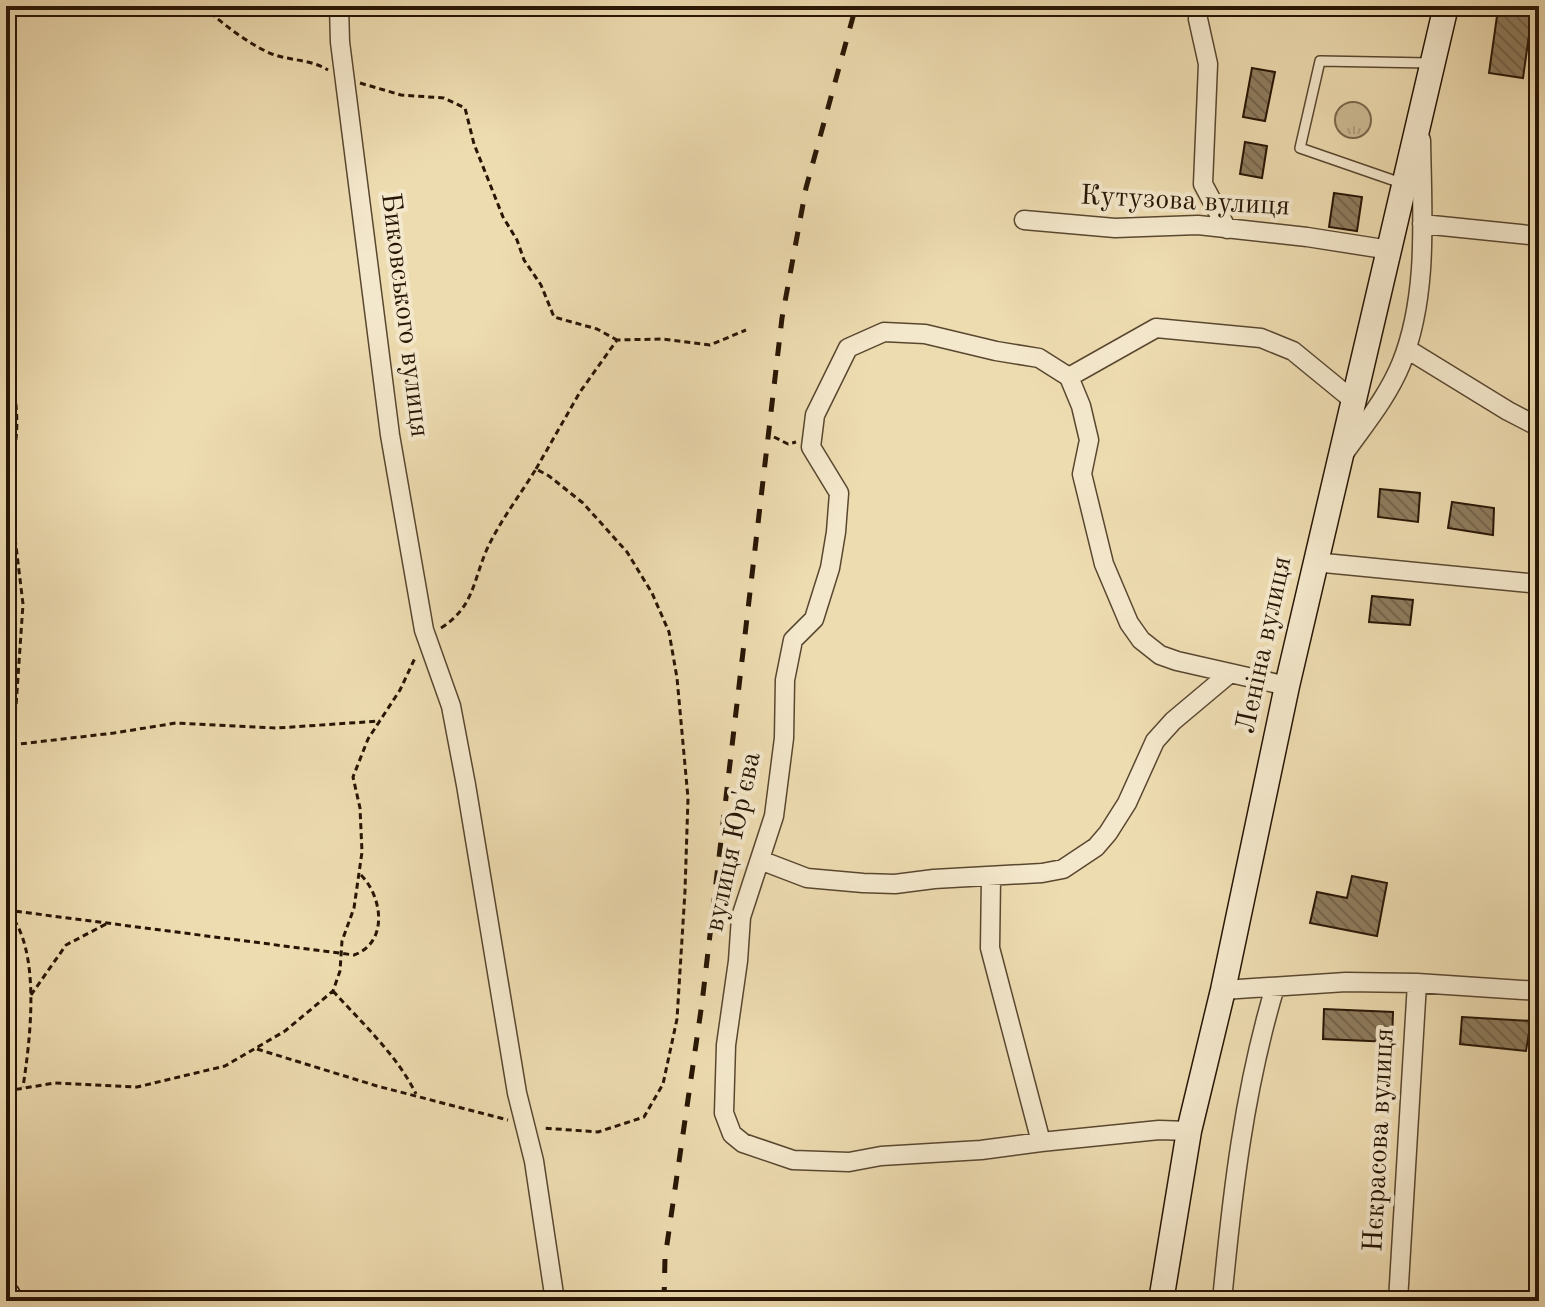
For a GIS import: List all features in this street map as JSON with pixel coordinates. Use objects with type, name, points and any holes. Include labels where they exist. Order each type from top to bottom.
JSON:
[{"type":"main road","name":"Леніна вулиця","points":[[1161,1301],[1189,1131],[1223,990],[1314,562],[1446,6]]},
{"type":"street","name":"Биковського вулиця","points":[[339,6],[340,42],[390,435],[424,630],[451,706],[517,1093],[534,1161],[555,1301]]},
{"type":"street","points":[[1198,19],[1208,64],[1203,184],[1227,229]]},
{"type":"street","points":[[1339,460],[1391,385],[1407,349],[1417,293],[1422,224],[1421,116]]},
{"type":"street","name":"Кутузова вулиця","points":[[1024,220],[1115,228],[1198,225],[1390,250]]},
{"type":"street","points":[[1422,224],[1539,236]]},
{"type":"street","points":[[1069,377],[1156,328],[1261,338],[1293,351],[1354,401]]},
{"type":"street","points":[[812,440],[815,415],[848,348],[884,332],[925,334],[1039,358],[1069,377],[1081,406],[1089,440],[1082,474],[1092,519],[1104,564],[1129,623],[1141,640],[1160,655],[1287,686]]},
{"type":"street","points":[[1407,349],[1539,427]]},
{"type":"street","name":"вулиця Юр'єва","points":[[812,440],[811,447],[839,493],[836,532],[830,568],[814,619],[793,640],[785,680],[782,766],[774,816],[741,917],[726,1045],[724,1113],[732,1134],[743,1143],[793,1160],[849,1162],[881,1156],[981,1150],[1041,1142]]},
{"type":"street","points":[[1314,562],[1539,584]]},
{"type":"street","points":[[760,860],[807,878],[895,884],[1063,869],[1096,847],[1127,803],[1155,741],[1173,721],[1229,674]]},
{"type":"street","points":[[991,877],[990,948],[1041,1142],[1159,1130],[1189,1131]]},
{"type":"street","points":[[1223,990],[1346,982],[1539,991]]},
{"type":"street","name":"Нєкрасова вулиця","points":[[1398,1301],[1417,983]]},
{"type":"street","points":[[1222,1301],[1232,1195],[1258,1045],[1275,987]]},
{"type":"lane","points":[[1404,184],[1300,148],[1320,61],[1433,63]]},
{"type":"path","points":[[203,6],[220,22],[272,54],[315,62],[345,79],[401,95],[444,98],[465,108],[474,144],[503,217],[517,240],[524,260],[541,285],[554,317],[597,329],[617,340],[662,339],[710,345],[746,330]]},
{"type":"path","points":[[6,1091],[55,1083],[137,1087],[225,1066],[285,1031],[333,991],[340,971],[342,941],[354,908],[362,852],[360,808],[353,777],[368,739],[400,690],[424,630],[442,628],[461,614],[478,578],[487,548],[580,392],[617,340]]},
{"type":"path","points":[[6,355],[13,379],[17,415],[15,447],[6,484]]},
{"type":"path","points":[[774,437],[788,444],[812,440]]},
{"type":"path","points":[[257,1049],[377,1086],[553,1130],[598,1132],[644,1117],[663,1084],[677,1019],[688,798],[677,678],[669,632],[652,593],[627,552],[583,503],[536,469]]},
{"type":"path","points":[[6,500],[12,513],[23,604],[11,745],[6,770]]},
{"type":"path","points":[[11,745],[176,723],[277,728],[380,721]]},
{"type":"path","points":[[6,910],[354,955],[365,952],[378,931],[379,919],[374,893],[359,873]]},
{"type":"path","points":[[6,910],[13,918],[25,947],[30,1042],[23,1087]]},
{"type":"path","points":[[29,998],[66,945],[108,923]]},
{"type":"path","points":[[333,991],[384,1047],[409,1079],[416,1095]]},
{"type":"green space","points":[[1353,102],[1366,107],[1371,120],[1366,133],[1353,138],[1340,133],[1335,120],[1340,107]]},
{"type":"building","points":[[1498,9],[1532,14],[1523,78],[1489,73]]},
{"type":"building","points":[[1252,68],[1275,72],[1265,121],[1243,117]]},
{"type":"building","points":[[1245,142],[1267,146],[1262,178],[1240,174]]},
{"type":"building","points":[[1334,193],[1362,197],[1357,231],[1329,227]]},
{"type":"building","points":[[1380,489],[1420,493],[1418,522],[1378,517]]},
{"type":"building","points":[[1452,502],[1494,508],[1493,535],[1448,528]]},
{"type":"building","points":[[1372,596],[1413,600],[1410,625],[1369,622]]},
{"type":"building","points":[[1352,876],[1387,883],[1377,936],[1310,923],[1317,892],[1347,898]]},
{"type":"building","points":[[1324,1009],[1393,1012],[1392,1042],[1323,1039]]},
{"type":"building","points":[[1462,1017],[1531,1021],[1526,1051],[1460,1044]]},
{"type":"railway","points":[[664,1301],[665,1258],[702,1003],[782,318],[806,188],[856,6]]}]
